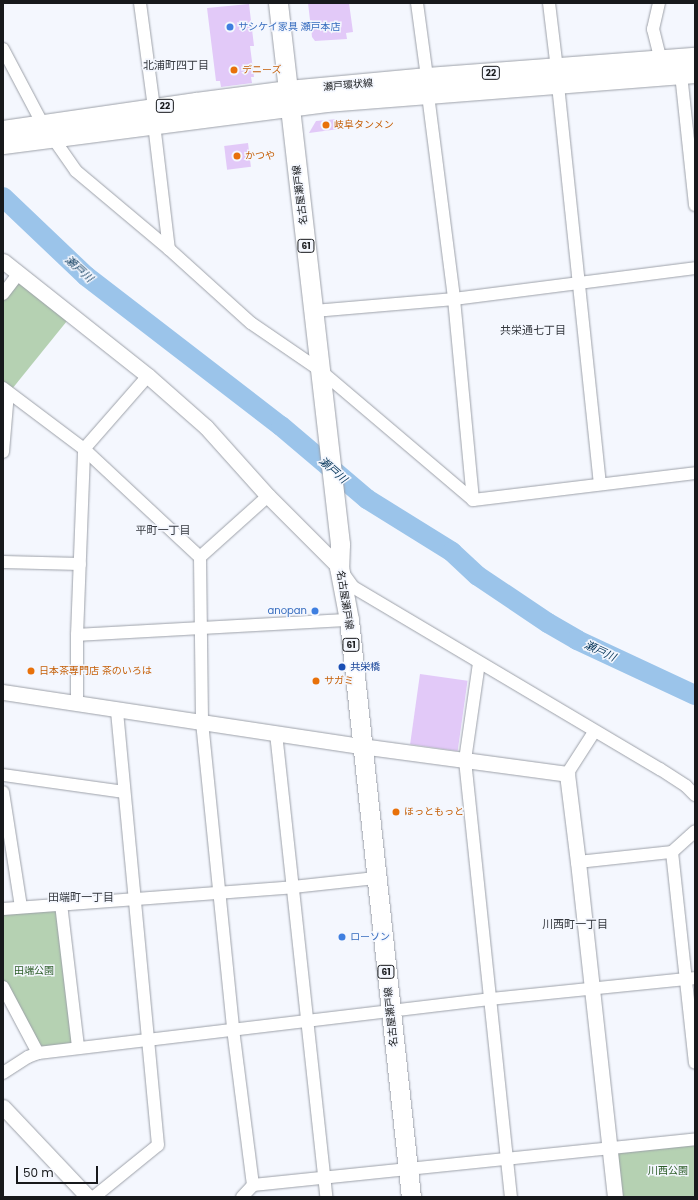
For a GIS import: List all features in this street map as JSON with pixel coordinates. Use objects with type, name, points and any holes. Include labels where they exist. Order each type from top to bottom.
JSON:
[{"type":"main road","name":"名古屋瀬戸線","points":[[278,3],[322,378],[340,544],[340,567],[349,620],[411,1197]]},
{"type":"main road","name":"瀬戸環状線","points":[[558,77],[661,60],[695,58]]},
{"type":"main road","name":"瀬戸環状線","points":[[3,144],[48,131],[289,98],[558,77],[688,73]]},
{"type":"main road","name":"瀬戸環状線","points":[[3,130],[48,131]]},
{"type":"street","points":[[140,3],[169,249]]},
{"type":"street","points":[[417,3],[454,299],[473,500]]},
{"type":"street","points":[[549,3],[580,283],[600,484]]},
{"type":"street","points":[[659,3],[653,29],[661,60]]},
{"type":"street","points":[[3,49],[48,131],[76,171],[169,249],[251,323],[322,378],[473,500],[695,473]]},
{"type":"street","points":[[688,73],[695,205]]},
{"type":"street","points":[[3,261],[148,376],[206,427],[268,496],[340,567],[353,587],[594,732],[660,769],[686,786],[695,796]]},
{"type":"street","points":[[314,311],[454,299],[695,268]]},
{"type":"street","points":[[3,294],[18,274]]},
{"type":"street","points":[[77,703],[77,635],[84,449],[148,376]]},
{"type":"street","points":[[6,390],[84,449],[200,557],[202,722],[233,1029],[253,1185]]},
{"type":"street","points":[[3,452],[6,390]]},
{"type":"street","points":[[200,557],[268,496]]},
{"type":"street","points":[[3,562],[80,564]]},
{"type":"street","points":[[77,635],[349,620]]},
{"type":"street","points":[[479,663],[465,760],[511,1197]]},
{"type":"street","points":[[3,692],[362,746],[567,774]]},
{"type":"street","points":[[94,1197],[158,1145],[117,710]]},
{"type":"street","points":[[594,732],[567,774],[615,1197]]},
{"type":"street","points":[[276,733],[326,1197]]},
{"type":"street","points":[[3,775],[124,792]]},
{"type":"street","points":[[3,792],[21,907]]},
{"type":"street","points":[[578,862],[672,852],[695,831]]},
{"type":"street","points":[[672,852],[690,979],[695,1063]]},
{"type":"street","points":[[3,909],[293,887],[376,878]]},
{"type":"street","points":[[61,904],[78,1047]]},
{"type":"street","points":[[3,1074],[28,1057],[38,1053],[78,1047],[390,1012],[490,999],[690,979]]},
{"type":"street","points":[[3,987],[38,1053]]},
{"type":"street","points":[[3,1107],[88,1197]]},
{"type":"street","points":[[242,1197],[253,1185],[407,1170],[609,1146],[695,1139]]},
{"type":"green space","points":[[20,278],[71,316],[12,389],[3,382],[3,300]]},
{"type":"green space","name":"田端公園","points":[[58,910],[72,1043],[41,1048],[3,979],[3,914]]},
{"type":"green space","name":"川西公園","points":[[695,1142],[695,1197],[620,1197],[615,1151]]},
{"type":"building","points":[[308,3],[349,3],[353,32],[346,33],[347,39],[315,41],[312,37]]},
{"type":"building","points":[[249,4],[254,46],[250,46],[254,77],[251,77],[252,83],[221,87],[220,81],[216,81],[207,8]]},
{"type":"building","name":"岐阜タンメン","points":[[338,119],[339,129],[309,133],[316,121]]},
{"type":"building","name":"かつや","points":[[248,143],[251,167],[227,170],[224,146]]},
{"type":"building","points":[[420,674],[468,681],[458,751],[410,744]]},
{"type":"waterway","name":"瀬戸川","points":[[3,197],[86,276],[281,426],[367,499],[452,552],[478,576],[548,623],[577,640],[695,695]]},
{"type":"place","name":"サシケイ家具 瀬戸本店","points":[[230,27]]},
{"type":"place","name":"デニーズ","points":[[234,70]]},
{"type":"place","name":"岐阜タンメン","points":[[326,125]]},
{"type":"place","name":"かつや","points":[[237,156]]},
{"type":"place","name":"anopan","points":[[315,611]]},
{"type":"place","name":"共栄橋","points":[[342,667]]},
{"type":"place","name":"日本茶専門店 茶のいろは","points":[[31,671]]},
{"type":"place","name":"サガミ","points":[[316,681]]},
{"type":"place","name":"ほっともっと","points":[[396,812]]},
{"type":"place","name":"ローソン","points":[[342,937]]},
{"type":"district","name":"北浦町四丁目","points":[[176,65]]},
{"type":"district","name":"共栄通七丁目","points":[[533,330]]},
{"type":"district","name":"平町一丁目","points":[[163,530]]},
{"type":"district","name":"田端町一丁目","points":[[81,897]]},
{"type":"district","name":"川西町一丁目","points":[[575,924]]}]
